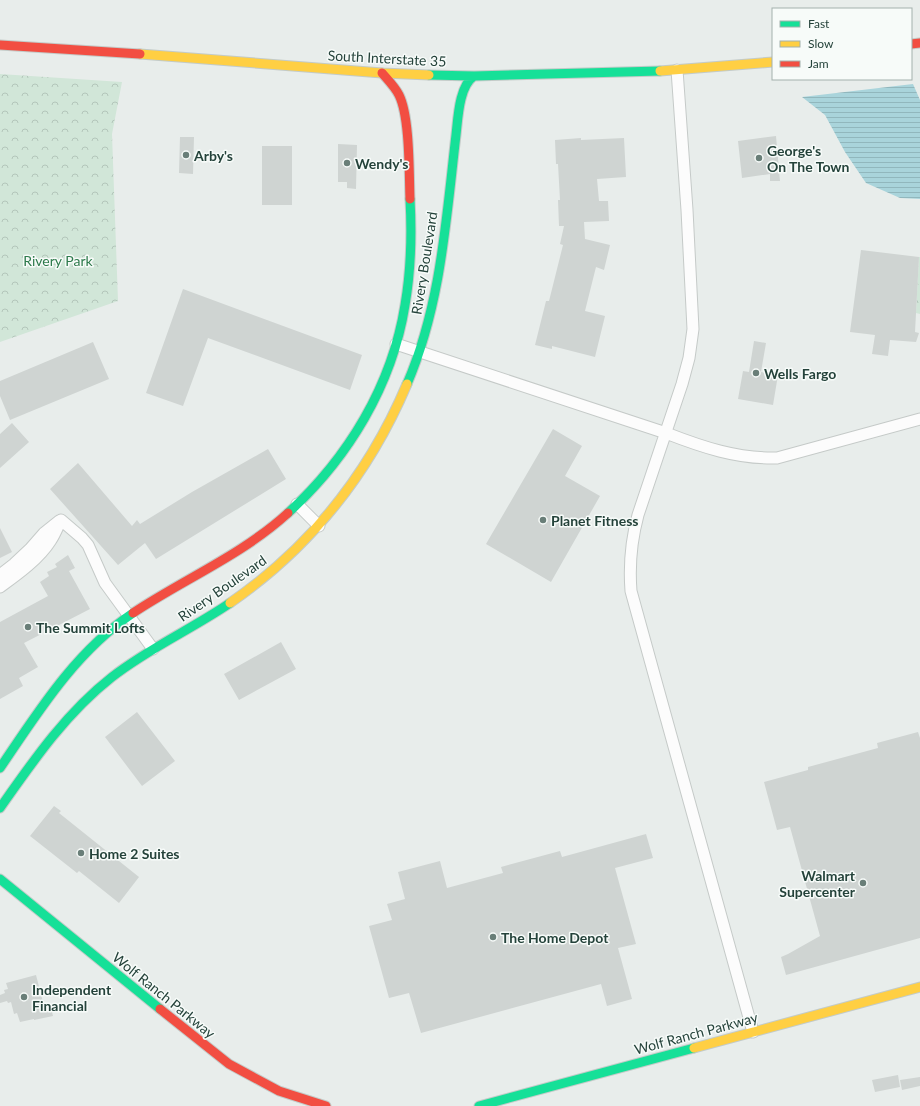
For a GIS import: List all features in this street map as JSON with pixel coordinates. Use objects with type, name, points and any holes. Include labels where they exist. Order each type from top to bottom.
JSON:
[{"type":"street","name":"South Interstate 35","points":[[0,45],[140,54],[382,73],[474,76],[677,70],[772,62]]},
{"type":"street","points":[[677,70],[687,210],[693,329],[689,358],[682,384],[633,533],[629,572],[631,591],[753,1032]]},
{"type":"street","name":"Rivery Boulevard","points":[[0,768],[36,715],[76,663],[110,630],[129,615],[161,594],[251,542],[277,522],[309,492],[332,466],[360,426],[379,390],[396,344],[404,310],[411,263],[412,236],[408,159],[403,106],[396,88],[382,73]]},
{"type":"street","name":"Rivery Boulevard","points":[[0,808],[46,743],[74,712],[102,685],[153,649],[198,624],[259,582],[283,562],[319,526],[344,497],[371,457],[392,419],[411,377],[431,316],[438,282],[460,102],[468,80],[474,76]]},
{"type":"street","points":[[396,344],[666,433],[705,448],[758,459],[776,458],[920,419]]},
{"type":"street","points":[[297,504],[319,526]]},
{"type":"street","points":[[62,520],[88,545],[105,583],[153,649]]},
{"type":"street","points":[[0,575],[25,554],[44,533],[62,520]]},
{"type":"street","points":[[0,587],[21,572],[37,557],[51,540],[62,520]]},
{"type":"street","name":"Wolf Ranch Parkway","points":[[0,879],[229,1064],[279,1091],[326,1106]]},
{"type":"street","name":"Wolf Ranch Parkway","points":[[479,1106],[920,987]]},
{"type":"green space","name":"Rivery Park","points":[[0,74],[122,82],[112,134],[118,301],[0,342]]},
{"type":"green space","points":[[920,257],[920,314],[916,313]]},
{"type":"water","points":[[913,84],[920,100],[920,199],[900,198],[866,183],[845,152],[825,115],[802,97]]},
{"type":"building","name":"George's On The Town","points":[[776,136],[780,181],[770,181],[770,174],[742,178],[738,141]]},
{"type":"building","name":"Arby's","points":[[180,137],[194,137],[193,174],[179,173]]},
{"type":"building","points":[[581,138],[581,140],[624,138],[626,177],[597,179],[599,201],[608,201],[609,221],[584,222],[585,239],[610,245],[604,270],[596,267],[585,311],[605,316],[595,357],[552,346],[552,349],[535,345],[546,301],[549,301],[563,245],[560,244],[564,226],[559,226],[558,200],[560,200],[555,140]]},
{"type":"building","name":"Wendy's","points":[[338,144],[357,145],[356,189],[347,188],[347,182],[338,182]]},
{"type":"building","points":[[262,146],[292,146],[292,205],[262,205]]},
{"type":"building","points":[[861,250],[919,257],[915,332],[919,333],[916,342],[890,340],[888,356],[872,354],[875,335],[850,332]]},
{"type":"building","points":[[183,289],[362,355],[350,390],[208,338],[183,406],[146,393]]},
{"type":"building","name":"Wells Fargo","points":[[754,341],[766,343],[761,372],[778,375],[773,405],[738,399],[743,371],[749,372]]},
{"type":"building","points":[[93,342],[109,379],[10,420],[0,396],[0,381]]},
{"type":"building","points":[[12,423],[29,442],[0,468],[0,434]]},
{"type":"building","name":"Planet Fitness","points":[[553,429],[582,446],[565,476],[600,496],[551,582],[486,544]]},
{"type":"building","points":[[268,449],[286,479],[156,559],[145,543],[118,565],[50,489],[78,463],[132,526],[137,520],[140,524],[192,492]]},
{"type":"building","points":[[0,528],[12,552],[0,558]]},
{"type":"building","name":"The Summit Lofts","points":[[68,555],[75,568],[69,571],[90,609],[24,643],[38,667],[19,678],[23,686],[0,699],[0,622],[48,596],[40,582],[49,576],[47,572],[57,567],[55,564]]},
{"type":"building","points":[[281,642],[296,669],[239,700],[224,674]]},
{"type":"building","points":[[137,712],[175,761],[142,786],[105,737]]},
{"type":"building","name":"Walmart Supercenter","points":[[918,732],[920,738],[920,938],[786,975],[781,957],[820,936],[790,827],[777,830],[764,782],[808,770],[808,767],[878,748],[877,743]]},
{"type":"building","name":"Home 2 Suites","points":[[54,806],[61,811],[59,813],[139,877],[119,903],[79,871],[77,873],[30,836]]},
{"type":"building","name":"The Home Depot","points":[[646,834],[653,858],[615,868],[636,944],[618,948],[632,999],[607,1006],[601,984],[421,1033],[409,993],[389,998],[369,926],[392,920],[387,904],[405,899],[398,872],[440,861],[447,888],[503,873],[501,867],[560,851],[562,857]]},
{"type":"building","name":"Independent Financial","points":[[36,975],[44,1006],[50,1004],[53,1016],[20,1022],[17,1013],[14,1014],[11,1002],[8,1003],[7,1001],[0,1003],[0,995],[5,993],[4,990],[8,989],[6,983]]},
{"type":"building","points":[[898,1075],[900,1087],[875,1092],[872,1080]]},
{"type":"building","points":[[920,1077],[920,1086],[902,1090],[900,1080]]},
{"type":"traffic: fast","points":[[429,75],[474,76],[660,71]]},
{"type":"traffic: fast","points":[[407,384],[428,324],[435,293],[445,230],[460,103],[465,87],[474,76]]},
{"type":"traffic: fast","points":[[288,513],[310,492],[330,469],[348,444],[364,419],[390,364],[399,335],[409,279],[411,226],[410,199]]},
{"type":"traffic: fast","points":[[0,808],[51,738],[95,691],[141,657],[230,603]]},
{"type":"traffic: fast","points":[[0,768],[43,705],[75,664],[112,629],[133,613]]},
{"type":"traffic: fast","points":[[0,879],[160,1009]]},
{"type":"traffic: fast","points":[[479,1106],[694,1048]]},
{"type":"traffic: slow","points":[[140,54],[382,73],[429,75]]},
{"type":"traffic: slow","points":[[660,71],[772,62]]},
{"type":"traffic: slow","points":[[230,603],[286,558],[312,533],[335,506],[356,478],[375,448],[392,417],[407,384]]},
{"type":"traffic: slow","points":[[694,1048],[920,987]]},
{"type":"traffic: jam","points":[[912,44],[920,43]]},
{"type":"traffic: jam","points":[[0,45],[140,54]]},
{"type":"traffic: jam","points":[[382,73],[399,95],[403,105],[407,131],[410,199]]},
{"type":"traffic: jam","points":[[133,613],[252,542],[288,513]]},
{"type":"traffic: jam","points":[[160,1009],[229,1064],[279,1091],[326,1106]]},
{"type":"place","name":"Arby's","points":[[186,155]]},
{"type":"place","name":"George's On The Town","points":[[759,158]]},
{"type":"place","name":"Wendy's","points":[[347,163]]},
{"type":"place","name":"Wells Fargo","points":[[756,373]]},
{"type":"place","name":"Planet Fitness","points":[[543,520]]},
{"type":"place","name":"The Summit Lofts","points":[[28,627]]},
{"type":"place","name":"Home 2 Suites","points":[[81,853]]},
{"type":"place","name":"Walmart Supercenter","points":[[863,883]]},
{"type":"place","name":"The Home Depot","points":[[493,937]]},
{"type":"place","name":"Independent Financial","points":[[24,997]]}]
